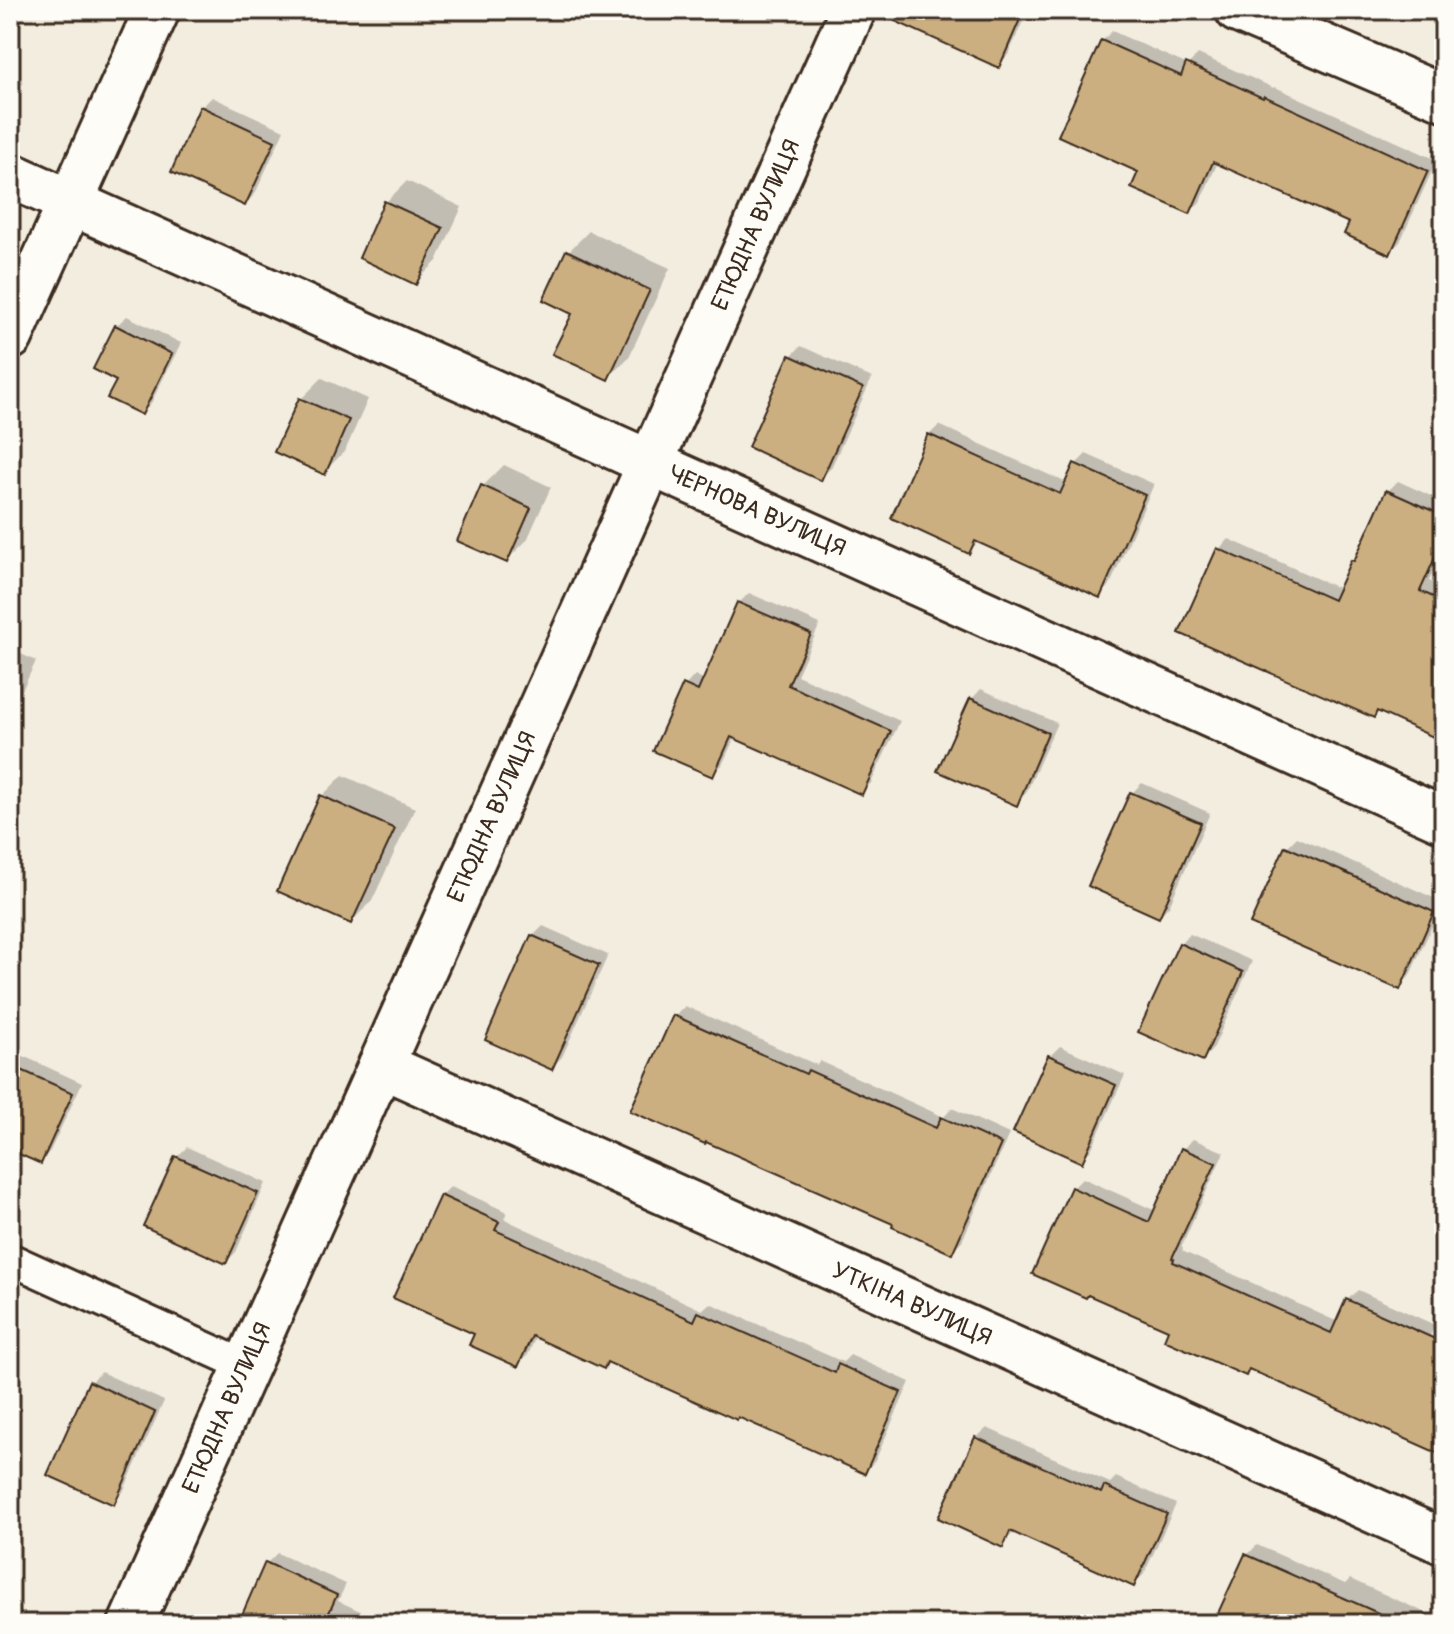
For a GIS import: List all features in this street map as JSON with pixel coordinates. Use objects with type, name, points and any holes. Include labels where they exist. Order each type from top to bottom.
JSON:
[{"type":"street","points":[[10,337],[157,10]]},
{"type":"street","name":"ЕТЮДНА ВУЛИЦЯ","points":[[131,1624],[853,10]]},
{"type":"street","points":[[1238,10],[1444,98]]},
{"type":"street","name":"ЧЕРНОВА ВУЛИЦЯ","points":[[10,175],[1444,820]]},
{"type":"street","name":"УТКІНА ВУЛИЦЯ","points":[[381,1065],[1444,1542]]},
{"type":"lane","points":[[10,1259],[246,1366]]},
{"type":"building","points":[[878,10],[1024,10],[999,68],[877,13]]},
{"type":"building","points":[[1101,40],[1181,76],[1186,63],[1428,171],[1390,255],[1344,234],[1349,223],[1213,162],[1190,214],[1131,188],[1138,172],[1058,136]]},
{"type":"building","points":[[200,106],[275,141],[245,206],[171,172]]},
{"type":"building","points":[[384,201],[443,228],[416,285],[359,258]]},
{"type":"building","points":[[566,250],[650,290],[608,380],[552,354],[572,314],[543,300]]},
{"type":"building","points":[[115,325],[172,354],[142,415],[107,398],[116,381],[93,369]]},
{"type":"building","points":[[789,355],[863,388],[821,481],[748,447]]},
{"type":"building","points":[[299,398],[349,420],[325,475],[274,452]]},
{"type":"building","points":[[928,434],[1060,494],[1074,463],[1145,495],[1100,598],[975,541],[969,554],[891,518]]},
{"type":"building","points":[[481,485],[531,508],[507,563],[457,541]]},
{"type":"building","points":[[1386,490],[1444,516],[1444,538],[1420,591],[1444,602],[1444,742],[1377,711],[1374,718],[1179,633],[1217,548],[1333,600]]},
{"type":"building","points":[[737,602],[811,634],[788,685],[891,731],[862,795],[731,737],[713,777],[653,751],[683,684],[698,691]]},
{"type":"building","points":[[970,698],[1048,733],[1017,806],[937,771]]},
{"type":"building","points":[[1130,792],[1201,823],[1159,918],[1088,886]]},
{"type":"building","points":[[320,795],[395,829],[351,924],[277,891]]},
{"type":"building","points":[[1285,846],[1434,912],[1400,990],[1250,924]]},
{"type":"building","points":[[531,935],[599,965],[552,1070],[485,1040]]},
{"type":"building","points":[[1179,943],[1243,972],[1203,1061],[1138,1032]]},
{"type":"building","points":[[673,1015],[806,1074],[808,1070],[936,1128],[941,1117],[1001,1144],[952,1254],[892,1227],[893,1224],[630,1111]]},
{"type":"building","points":[[1048,1055],[1116,1085],[1082,1163],[1013,1132]]},
{"type":"building","points":[[10,1065],[73,1093],[41,1164],[10,1150]]},
{"type":"building","points":[[1181,1148],[1216,1163],[1172,1258],[1173,1262],[1331,1333],[1346,1299],[1444,1343],[1444,1456],[1249,1369],[1246,1376],[1164,1340],[1168,1330],[1032,1274],[1071,1187],[1149,1222]]},
{"type":"building","points":[[175,1156],[258,1193],[226,1264],[143,1226]]},
{"type":"building","points":[[440,1195],[499,1222],[495,1230],[694,1321],[698,1312],[835,1373],[838,1364],[901,1392],[865,1474],[607,1362],[604,1369],[532,1336],[518,1367],[469,1345],[474,1334],[393,1298]]},
{"type":"building","points":[[89,1381],[155,1412],[114,1505],[47,1475]]},
{"type":"building","points":[[975,1437],[1101,1493],[1104,1486],[1167,1514],[1134,1587],[1010,1531],[1003,1548],[938,1518]]},
{"type":"building","points":[[1245,1554],[1403,1624],[1213,1624]]},
{"type":"building","points":[[265,1562],[337,1595],[324,1624],[238,1624]]}]
